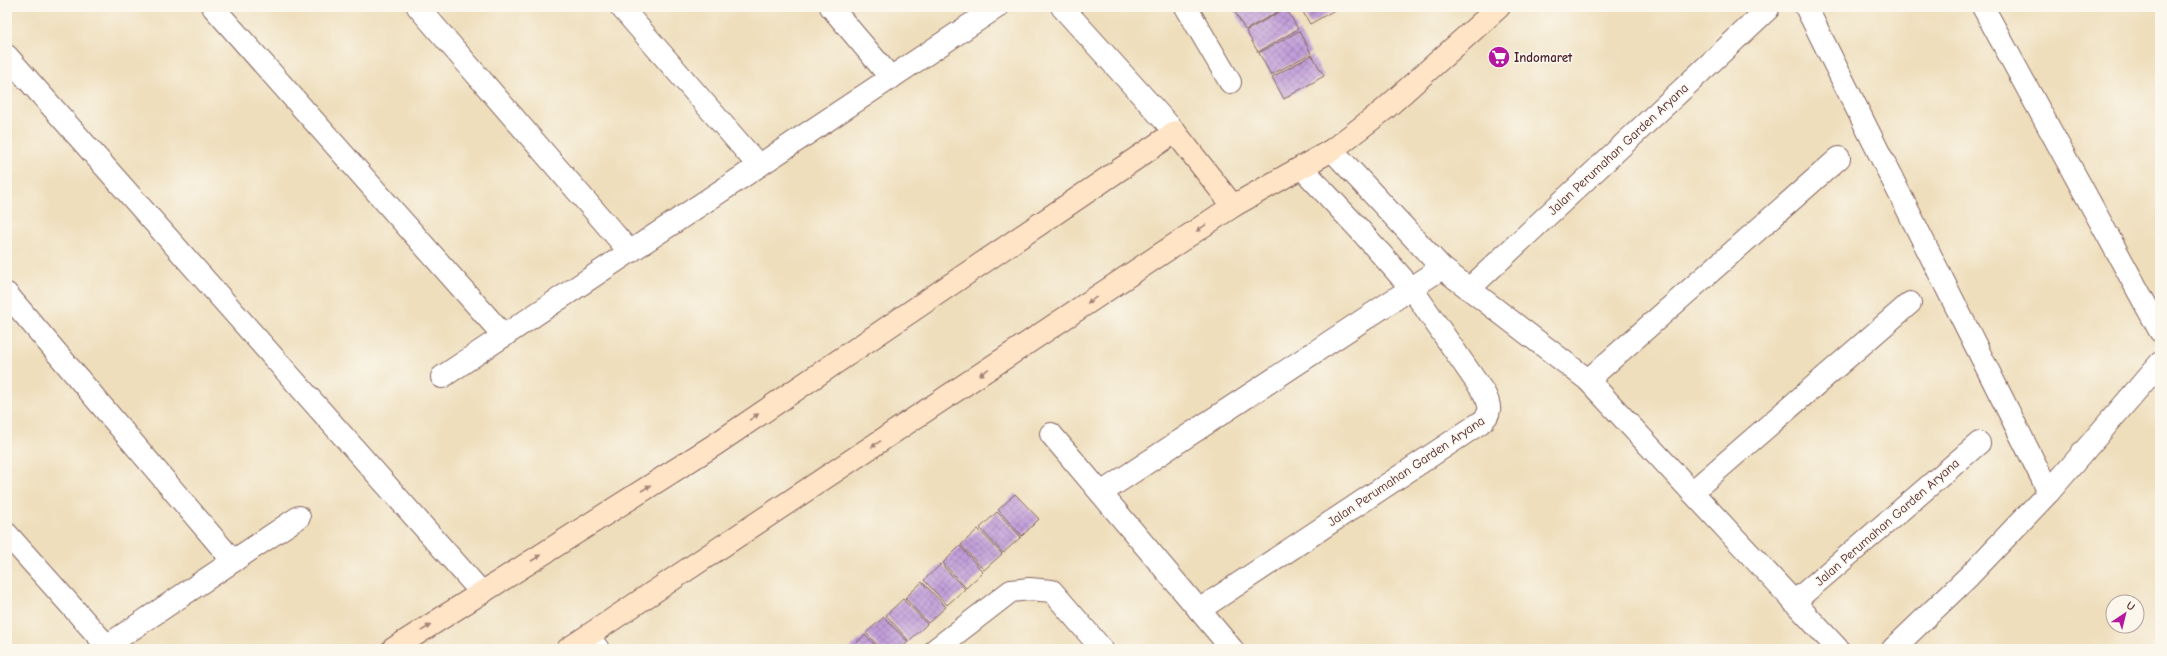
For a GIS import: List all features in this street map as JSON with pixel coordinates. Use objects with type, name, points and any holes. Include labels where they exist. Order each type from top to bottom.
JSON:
[{"type":"street","points":[[213,7],[504,336]]},
{"type":"street","points":[[418,7],[630,252]]},
{"type":"street","points":[[621,7],[759,166]]},
{"type":"street","points":[[831,7],[891,78]]},
{"type":"street","points":[[442,377],[997,7]]},
{"type":"street","points":[[1062,7],[1181,139],[1227,199]]},
{"type":"street","points":[[1186,7],[1230,82]]},
{"type":"street","points":[[568,649],[593,642],[1227,199],[1302,168],[1332,150],[1385,109],[1499,7]]},
{"type":"street","points":[[1806,7],[2049,492]]},
{"type":"street","points":[[1983,7],[2160,331]]},
{"type":"street","name":"Jalan Perumahan Garden Aryana","points":[[1469,289],[1768,9]]},
{"type":"street","points":[[7,56],[482,593]]},
{"type":"street","points":[[393,649],[716,444],[1181,139]]},
{"type":"street","points":[[1332,150],[1442,268],[1588,380],[1838,649]]},
{"type":"street","points":[[1588,380],[1839,158]]},
{"type":"street","name":"Jalan Perumahan Garden Aryana","points":[[1199,610],[1486,418],[1490,410],[1489,402],[1412,289],[1302,168]]},
{"type":"street","points":[[1101,493],[1442,268]]},
{"type":"street","points":[[7,294],[233,561]]},
{"type":"street","points":[[1692,492],[1910,303]]},
{"type":"street","points":[[1893,649],[1969,576],[2049,492],[2160,363]]},
{"type":"street","points":[[1051,434],[1232,649]]},
{"type":"street","name":"Jalan Perumahan Garden Aryana","points":[[1794,602],[1979,443]]},
{"type":"street","points":[[7,534],[105,647],[299,517]]},
{"type":"street","points":[[936,649],[1011,591],[1029,589],[1052,591],[1102,649]]},
{"type":"building","points":[[1286,7],[1245,30],[1233,8]]},
{"type":"building","points":[[1300,7],[1340,7],[1310,24]]},
{"type":"building","points":[[1286,8],[1298,29],[1258,52],[1246,31]]},
{"type":"building","points":[[1299,31],[1311,53],[1271,75],[1259,53]]},
{"type":"building","points":[[1312,55],[1324,76],[1284,99],[1272,77]]},
{"type":"building","points":[[1015,494],[1039,519],[1022,536],[998,510]]},
{"type":"building","points":[[997,512],[1021,537],[1003,553],[980,528]]},
{"type":"building","points":[[978,529],[1002,554],[984,570],[961,545]]},
{"type":"building","points":[[960,546],[983,572],[966,588],[943,563]]},
{"type":"building","points":[[941,564],[965,589],[947,605],[924,580]]},
{"type":"building","points":[[922,582],[946,607],[928,623],[905,598]]},
{"type":"building","points":[[903,599],[927,624],[909,641],[886,615]]},
{"type":"building","points":[[884,617],[908,642],[900,649],[881,649],[866,633]]},
{"type":"building","points":[[865,635],[879,649],[849,649]]},
{"type":"place","name":"Indomaret","points":[[1499,57]]}]
